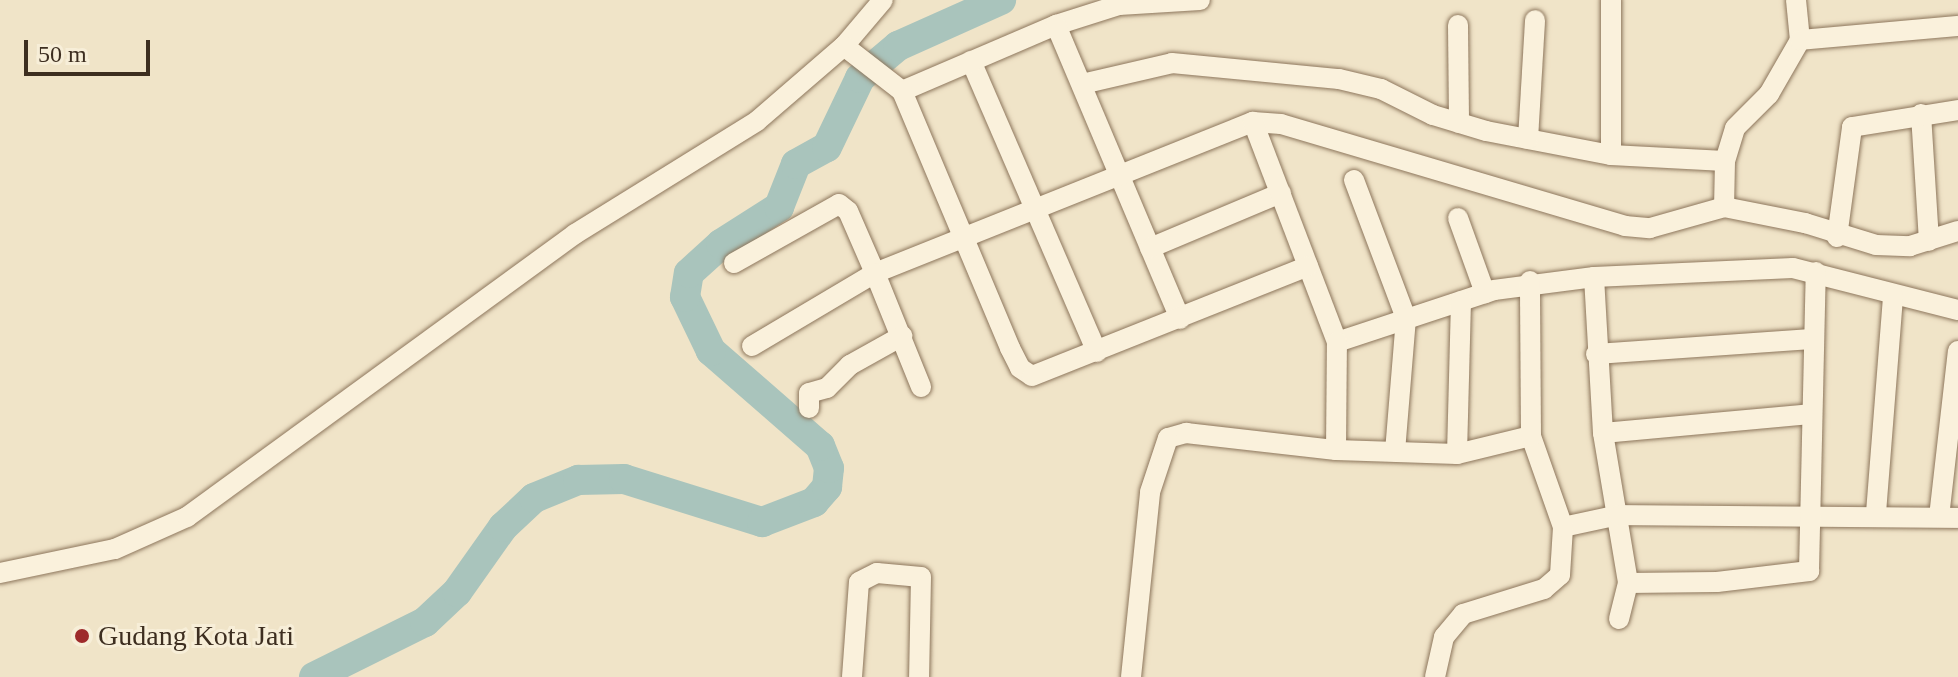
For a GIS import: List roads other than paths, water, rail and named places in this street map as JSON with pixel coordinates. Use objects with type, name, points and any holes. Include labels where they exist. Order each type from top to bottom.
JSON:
[{"type":"street","points":[[0,573],[115,549],[187,517],[597,219],[757,121],[850,49],[883,0]]},
{"type":"street","points":[[895,84],[971,61],[1056,25],[1119,5],[1200,0]]},
{"type":"street","points":[[1611,0],[1611,155]]},
{"type":"street","points":[[1724,207],[1725,161],[1735,128],[1769,94],[1800,40],[1796,0]]},
{"type":"street","points":[[1528,139],[1535,20]]},
{"type":"street","points":[[1056,25],[1180,319]]},
{"type":"street","points":[[1458,25],[1459,123]]},
{"type":"street","points":[[1800,40],[1958,26]]},
{"type":"street","points":[[850,49],[895,84],[959,236],[1020,368],[1032,376],[1308,266]]},
{"type":"street","points":[[971,61],[1097,352]]},
{"type":"street","points":[[1082,84],[1172,63],[1260,70],[1381,89],[1459,123],[1528,139],[1611,155],[1725,161]]},
{"type":"street","points":[[1837,237],[1852,127],[1958,110]]},
{"type":"street","points":[[1921,114],[1929,241]]},
{"type":"street","points":[[1253,122],[1337,342],[1336,450]]},
{"type":"street","points":[[752,346],[875,273],[959,236],[1253,122],[1281,124],[1625,226],[1650,228],[1724,207],[1805,223],[1837,237],[1876,245],[1929,241],[1958,231]]},
{"type":"street","points":[[1354,180],[1406,318],[1395,452]]},
{"type":"street","points":[[1150,248],[1281,193]]},
{"type":"street","points":[[734,263],[839,204],[848,211],[921,387]]},
{"type":"street","points":[[1458,218],[1485,293]]},
{"type":"street","points":[[1337,342],[1530,281],[1594,277],[1793,268],[1893,296],[1958,310]]},
{"type":"street","points":[[1628,583],[1807,572],[1811,339],[1816,272]]},
{"type":"street","points":[[1594,277],[1596,354],[1603,433],[1628,583],[1619,619]]},
{"type":"street","points":[[1435,677],[1444,637],[1463,614],[1554,584],[1560,575],[1563,527],[1531,436],[1530,281]]},
{"type":"street","points":[[1876,513],[1893,296]]},
{"type":"street","points":[[1457,454],[1461,301]]},
{"type":"street","points":[[809,408],[809,393],[828,387],[850,365],[902,336]]},
{"type":"street","points":[[1596,354],[1811,339]]},
{"type":"street","points":[[1563,527],[1619,515],[1876,513],[1949,517],[1958,351]]},
{"type":"street","points":[[1603,433],[1810,414]]},
{"type":"street","points":[[1131,677],[1150,492],[1168,438],[1186,433],[1336,450],[1457,454],[1531,436]]},
{"type":"street","points":[[852,677],[859,582],[877,573],[921,577],[919,677]]},
{"type":"waterway","points":[[314,677],[425,622],[457,592],[503,527],[534,498],[578,480],[624,479],[762,522],[814,502],[827,487],[829,468],[820,446],[711,351],[685,297],[689,273],[721,244],[779,207],[796,164],[827,147],[860,78],[898,46],[1001,0]]},
{"type":"place","name":"Gudang Kota Jati","points":[[82,636]]}]
